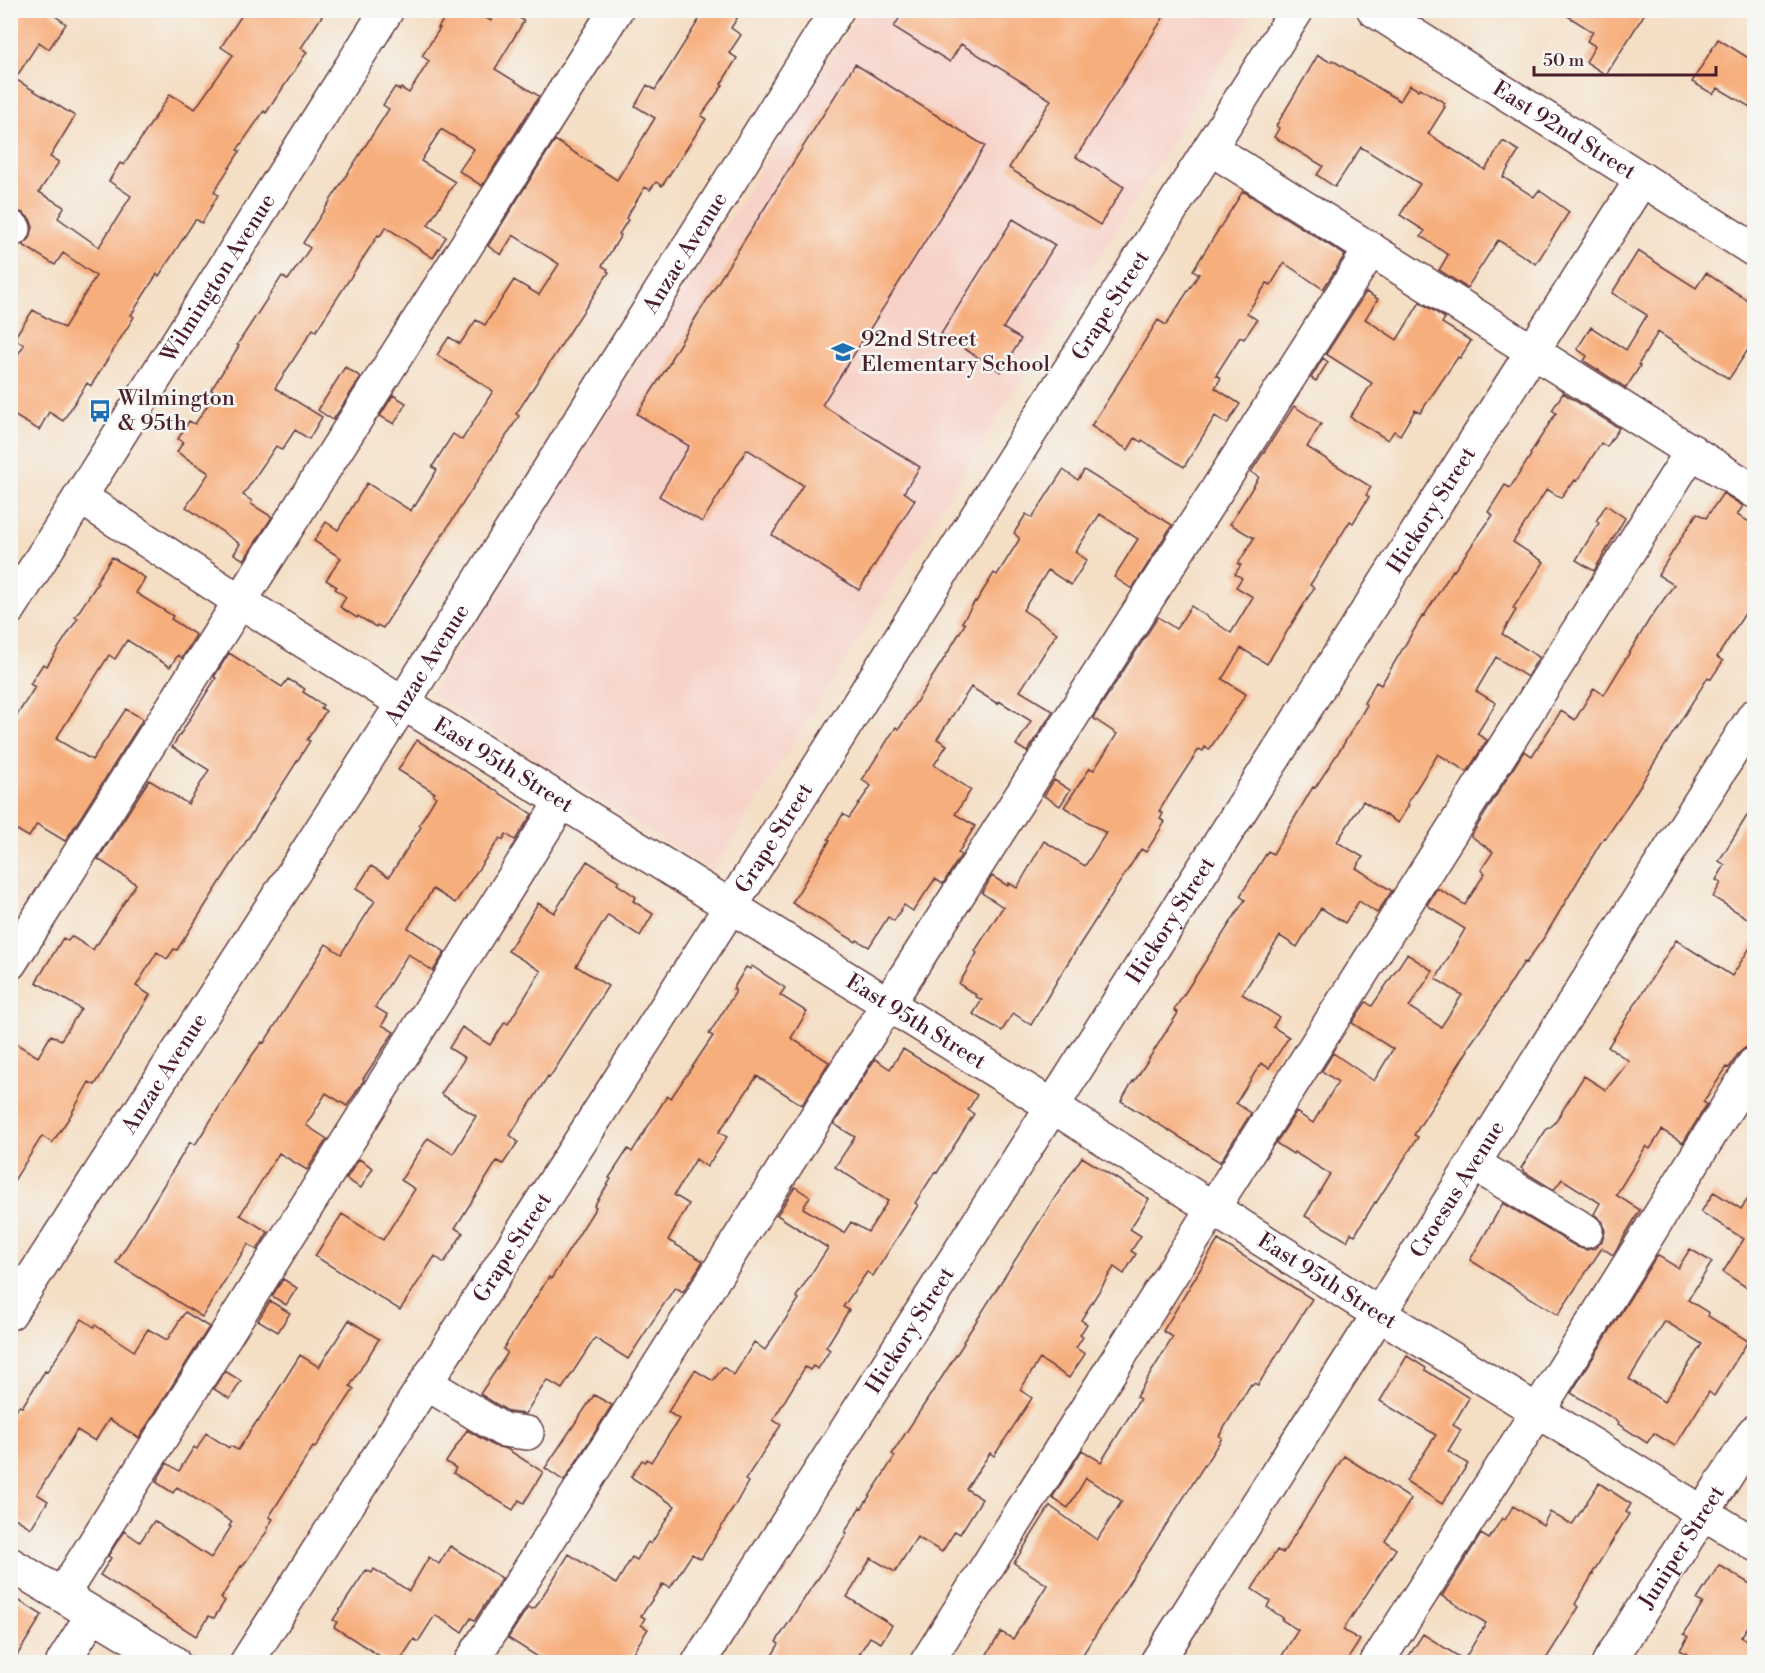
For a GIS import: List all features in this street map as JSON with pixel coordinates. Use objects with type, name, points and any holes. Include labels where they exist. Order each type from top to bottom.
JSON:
[{"type":"street","name":"Wilmington Avenue","points":[[10,608],[387,10]]},
{"type":"street","points":[[10,963],[616,10]]},
{"type":"street","name":"Anzac Avenue","points":[[10,1313],[403,703],[837,10]]},
{"type":"street","name":"Grape Street","points":[[247,1662],[731,906],[1297,10]]},
{"type":"street","name":"East 92nd Street","points":[[1374,10],[1755,250]]},
{"type":"street","points":[[1210,148],[1755,491]]},
{"type":"street","name":"Hickory Street","points":[[699,1662],[1642,179]]},
{"type":"street","points":[[471,1662],[1371,249]]},
{"type":"street","points":[[927,1662],[1692,451]]},
{"type":"street","name":"East 95th Street","points":[[80,497],[241,602],[1052,1106],[1379,1314],[1755,1544]]},
{"type":"street","name":"Croesus Avenue","points":[[1157,1662],[1474,1164],[1755,716]]},
{"type":"street","points":[[62,1595],[562,801]]},
{"type":"street","points":[[1377,1662],[1538,1411],[1755,1064]]},
{"type":"street","points":[[1474,1164],[1586,1231]]},
{"type":"street","points":[[426,1383],[503,1430],[527,1434]]},
{"type":"street","name":"Juniper Street","points":[[1609,1662],[1755,1432]]},
{"type":"street","points":[[10,1564],[173,1662]]},
{"type":"street","points":[[63,1662],[93,1614]]},
{"type":"shaded area","name":"92nd Street Elementary School","points":[[861,11],[1254,11],[713,871],[431,693]]},
{"type":"building","points":[[10,10],[47,10],[66,24],[49,49],[39,42],[15,79],[75,116],[50,157],[59,162],[39,192],[64,207],[58,218],[99,247],[131,196],[109,181],[120,163],[124,165],[170,94],[195,109],[233,55],[221,47],[245,10],[326,10],[301,48],[307,52],[266,113],[264,111],[237,150],[240,151],[215,190],[214,192],[218,195],[202,223],[195,220],[159,276],[157,274],[131,315],[134,317],[91,386],[87,383],[63,421],[49,412],[39,430],[10,413],[10,367],[24,345],[14,338],[33,310],[64,328],[96,276],[63,253],[55,265],[23,245],[30,238],[33,227],[30,219],[23,213],[10,209]]},
{"type":"building","points":[[449,10],[473,10],[491,21],[498,10],[507,10],[524,21],[495,69],[539,96],[482,186],[459,171],[474,149],[441,129],[421,161],[455,182],[428,225],[446,237],[433,258],[386,227],[380,236],[378,235],[316,331],[313,329],[275,388],[322,417],[309,439],[295,430],[282,450],[276,446],[243,495],[252,501],[251,504],[272,517],[244,560],[234,554],[240,544],[186,507],[209,473],[177,452],[183,442],[178,439],[189,421],[195,424],[216,393],[211,390],[282,276],[288,280],[310,248],[303,243],[389,109],[383,105],[395,87],[409,93],[429,61],[422,56]]},
{"type":"building","points":[[705,10],[742,10],[731,28],[741,35],[729,53],[737,58],[721,84],[723,85],[701,116],[706,119],[662,186],[656,182],[650,190],[645,187],[626,218],[628,220],[619,234],[621,235],[602,266],[609,272],[516,414],[519,416],[383,628],[377,625],[376,627],[358,616],[357,618],[340,607],[346,597],[326,580],[341,558],[314,541],[326,522],[338,530],[367,483],[411,511],[415,506],[437,470],[432,467],[453,434],[462,440],[493,391],[437,355],[449,337],[460,344],[476,320],[485,325],[514,280],[539,295],[559,264],[513,235],[501,255],[488,246],[555,140],[617,180],[655,118],[635,106],[647,85],[655,90]]},
{"type":"building","points":[[904,10],[1168,10],[1076,157],[1124,187],[1100,225],[1009,168],[1051,100],[961,44],[950,62],[894,27]]},
{"type":"building","points":[[1558,10],[1647,10],[1606,75],[1586,62],[1595,46],[1587,41],[1593,32]]},
{"type":"building","points":[[1718,39],[1755,62],[1755,110],[1718,88],[1713,94],[1692,82]]},
{"type":"building","points":[[1318,55],[1330,62],[1332,60],[1400,101],[1410,85],[1418,90],[1420,88],[1445,103],[1443,106],[1445,107],[1428,134],[1485,170],[1503,141],[1519,151],[1503,177],[1534,197],[1539,190],[1569,212],[1536,264],[1498,240],[1467,288],[1439,270],[1448,255],[1421,236],[1425,231],[1400,215],[1420,184],[1361,147],[1335,187],[1317,175],[1323,166],[1274,137],[1279,128],[1276,126]]},
{"type":"building","points":[[855,64],[985,146],[822,405],[920,467],[904,492],[915,500],[859,590],[772,535],[803,485],[747,449],[702,522],[659,496],[689,446],[637,414]]},
{"type":"building","points":[[1243,191],[1345,255],[1323,289],[1284,263],[1271,285],[1267,283],[1247,313],[1257,320],[1244,339],[1240,337],[1216,375],[1221,378],[1215,388],[1240,404],[1227,424],[1215,416],[1184,467],[1142,440],[1141,442],[1135,438],[1128,450],[1091,426],[1158,320],[1166,325],[1199,274],[1193,270]]},
{"type":"building","points":[[1013,219],[1055,245],[1003,328],[1021,339],[1001,372],[941,334]]},
{"type":"building","points":[[1638,251],[1696,288],[1706,273],[1755,305],[1755,339],[1729,379],[1658,332],[1626,388],[1584,361],[1587,356],[1577,349],[1591,327],[1626,350],[1647,315],[1612,293]]},
{"type":"building","points":[[1366,292],[1378,299],[1365,319],[1397,340],[1420,302],[1445,318],[1442,323],[1471,341],[1420,413],[1415,410],[1400,435],[1394,431],[1388,440],[1350,417],[1372,383],[1326,354]]},
{"type":"building","points":[[1323,358],[1328,362],[1316,381],[1311,378]]},
{"type":"building","points":[[345,367],[361,377],[333,420],[318,410]]},
{"type":"building","points":[[1563,393],[1619,428],[1607,447],[1601,443],[1577,481],[1575,480],[1569,486],[1561,498],[1547,489],[1513,542],[1544,562],[1513,608],[1516,610],[1502,634],[1539,657],[1527,677],[1496,657],[1476,691],[1496,703],[1477,734],[1487,740],[1467,772],[1438,754],[1398,823],[1363,801],[1337,842],[1363,857],[1356,868],[1392,891],[1377,913],[1359,901],[1345,923],[1321,908],[1297,947],[1280,936],[1242,994],[1279,1017],[1273,1027],[1289,1037],[1269,1068],[1261,1063],[1236,1103],[1251,1113],[1220,1162],[1121,1101],[1178,1013],[1174,1010],[1245,900],[1240,896],[1268,851],[1273,854],[1313,787],[1315,788],[1367,705],[1364,703],[1376,682],[1381,685],[1423,615],[1493,515],[1488,512],[1505,485],[1510,488],[1531,455],[1556,413],[1552,410]]},
{"type":"building","points":[[393,395],[406,403],[394,424],[380,416]]},
{"type":"building","points":[[1294,406],[1321,424],[1307,447],[1371,487],[1366,495],[1369,497],[1353,523],[1350,521],[1310,585],[1314,588],[1267,664],[1241,648],[1222,679],[1246,694],[1209,750],[1205,747],[1203,751],[1199,749],[1182,775],[1159,811],[1163,814],[1160,819],[1165,822],[1146,852],[1141,849],[1031,1025],[1013,1013],[1002,1031],[973,1014],[982,1000],[959,984],[977,953],[975,951],[1003,907],[982,893],[992,876],[1008,886],[1009,883],[1017,888],[1044,841],[1085,866],[1106,833],[1064,807],[1090,768],[1094,770],[1117,734],[1093,718],[1158,617],[1176,629],[1191,606],[1231,633],[1253,597],[1236,587],[1242,578],[1235,574],[1241,565],[1238,564],[1254,538],[1230,524],[1259,477],[1251,472]]},
{"type":"building","points":[[1063,470],[1078,480],[1084,470],[1172,525],[1132,589],[1114,577],[1138,539],[1100,514],[1075,552],[1087,560],[1071,585],[1048,570],[1023,610],[1057,633],[1020,691],[1053,711],[1027,752],[1016,745],[1031,721],[971,687],[937,739],[947,745],[934,765],[971,790],[955,814],[975,826],[958,853],[961,855],[943,884],[935,879],[913,911],[904,905],[894,921],[888,917],[869,947],[857,940],[856,942],[792,903],[843,814],[849,818],[871,786],[862,780],[896,727],[899,729],[945,657],[965,624],[962,622],[975,601],[994,573],[997,575],[1019,540],[1014,533],[1026,514],[1032,518]]},
{"type":"building","points":[[1723,493],[1743,506],[1737,515],[1755,525],[1755,559],[1749,567],[1755,570],[1755,598],[1717,657],[1723,661],[1711,679],[1708,677],[1633,797],[1606,838],[1604,837],[1545,936],[1526,963],[1524,962],[1467,1049],[1414,1135],[1418,1137],[1355,1235],[1351,1233],[1347,1241],[1305,1216],[1330,1174],[1276,1143],[1296,1112],[1313,1123],[1338,1082],[1322,1071],[1333,1053],[1374,1081],[1393,1049],[1352,1023],[1366,1002],[1372,1006],[1407,954],[1433,971],[1409,1007],[1441,1027],[1462,995],[1436,979],[1465,929],[1427,905],[1437,888],[1465,905],[1485,873],[1481,870],[1493,852],[1471,836],[1524,751],[1532,756],[1561,711],[1575,720],[1594,688],[1604,695],[1649,620],[1674,585],[1658,575],[1697,513],[1706,518]]},
{"type":"building","points":[[1606,505],[1625,518],[1594,571],[1576,560],[1599,523],[1596,521]]},
{"type":"building","points":[[112,557],[145,578],[136,593],[173,616],[171,619],[196,635],[182,658],[178,655],[170,667],[127,640],[115,659],[109,655],[56,739],[92,760],[126,709],[143,719],[66,840],[37,824],[29,837],[10,826],[10,726],[35,687],[30,684],[43,664],[47,666],[78,618],[75,617]]},
{"type":"building","points":[[229,653],[282,687],[288,679],[305,689],[303,692],[323,705],[321,708],[326,711],[307,740],[310,741],[177,950],[174,949],[167,959],[157,952],[136,986],[150,995],[95,1085],[89,1082],[52,1143],[42,1136],[10,1187],[10,1040],[38,1057],[51,1035],[61,1040],[81,1009],[36,982],[63,938],[68,941],[71,936],[93,950],[136,884],[98,859],[149,780],[188,804],[209,770],[172,747],[216,678],[214,677]]},
{"type":"building","points":[[417,740],[532,814],[515,840],[506,834],[503,840],[500,838],[455,903],[433,889],[408,928],[445,952],[433,971],[408,954],[375,1007],[388,1015],[382,1025],[394,1032],[347,1106],[326,1093],[306,1125],[327,1139],[307,1170],[279,1153],[240,1215],[268,1232],[257,1250],[248,1244],[202,1317],[116,1263],[190,1142],[195,1145],[253,1054],[262,1042],[264,1043],[326,944],[341,954],[375,901],[356,889],[371,866],[389,877],[421,827],[419,825],[436,797],[433,795],[435,793],[398,770]]},
{"type":"building","points":[[1054,780],[1070,790],[1060,806],[1044,796]]},
{"type":"building","points":[[1755,803],[1755,923],[1713,897],[1721,883],[1716,880],[1725,865],[1719,861]]},
{"type":"building","points":[[587,861],[619,881],[617,884],[636,897],[633,901],[653,914],[640,936],[608,915],[576,966],[608,986],[510,1135],[518,1142],[503,1164],[497,1161],[455,1228],[463,1233],[444,1263],[435,1256],[400,1310],[315,1256],[342,1214],[383,1240],[415,1189],[401,1180],[428,1138],[453,1154],[476,1116],[441,1094],[465,1058],[449,1048],[462,1027],[490,1045],[505,1022],[508,1024],[541,971],[508,951],[538,903],[554,913]]},
{"type":"building","points":[[1676,940],[1732,976],[1755,940],[1755,1041],[1738,1054],[1729,1068],[1727,1067],[1703,1102],[1707,1104],[1683,1143],[1662,1130],[1650,1149],[1646,1146],[1616,1195],[1640,1210],[1613,1255],[1602,1248],[1558,1315],[1470,1260],[1503,1203],[1577,1247],[1586,1250],[1595,1248],[1602,1241],[1605,1232],[1603,1222],[1594,1214],[1600,1203],[1562,1179],[1554,1190],[1521,1168],[1548,1127],[1554,1124],[1584,1076],[1606,1090],[1629,1061],[1608,1047]]},
{"type":"building","points":[[752,966],[785,988],[780,995],[807,1012],[791,1038],[829,1062],[802,1105],[757,1076],[719,1132],[727,1137],[707,1167],[696,1159],[674,1195],[689,1204],[668,1240],[703,1261],[683,1292],[675,1287],[628,1359],[595,1338],[562,1389],[547,1380],[525,1414],[509,1412],[480,1394],[507,1354],[503,1349],[549,1277],[551,1279],[596,1207],[594,1206],[611,1179],[609,1178],[628,1149],[632,1152],[667,1096],[671,1098],[713,1036],[709,1034],[735,993],[733,989],[746,967],[750,969]]},
{"type":"building","points":[[903,1049],[977,1095],[968,1110],[974,1114],[915,1203],[918,1205],[873,1276],[867,1272],[843,1307],[849,1310],[826,1347],[830,1350],[818,1369],[813,1366],[810,1370],[805,1367],[773,1420],[781,1425],[745,1480],[748,1482],[701,1559],[692,1554],[670,1588],[663,1584],[641,1616],[645,1618],[641,1625],[648,1629],[627,1662],[546,1662],[508,1638],[528,1607],[535,1608],[569,1554],[616,1584],[632,1557],[637,1560],[648,1542],[651,1544],[675,1506],[631,1477],[642,1460],[645,1462],[647,1459],[651,1462],[679,1419],[668,1412],[695,1370],[713,1381],[723,1367],[734,1375],[754,1342],[765,1350],[799,1299],[796,1297],[828,1248],[777,1215],[795,1187],[810,1197],[803,1208],[844,1233],[851,1222],[868,1232],[888,1201],[835,1167],[855,1137],[834,1124],[875,1059],[890,1069]]},
{"type":"building","points":[[1082,1157],[1149,1199],[1130,1229],[1141,1236],[1131,1251],[1136,1254],[1124,1274],[1114,1267],[1081,1320],[1087,1324],[1076,1348],[1085,1354],[1069,1378],[1040,1359],[1020,1390],[1032,1398],[994,1456],[990,1453],[966,1489],[982,1499],[960,1534],[955,1531],[942,1552],[917,1537],[895,1572],[871,1558],[847,1597],[892,1625],[881,1643],[870,1637],[854,1662],[768,1662],[779,1644],[776,1642],[847,1533],[845,1532],[860,1507],[862,1508],[895,1456],[892,1454]]},
{"type":"building","points":[[359,1159],[373,1168],[361,1188],[346,1179]]},
{"type":"building","points":[[1755,1189],[1755,1293],[1723,1272],[1744,1239],[1701,1212],[1714,1192],[1741,1209]]},
{"type":"building","points":[[1218,1240],[1312,1299],[1258,1385],[1251,1384],[1219,1436],[1222,1438],[1078,1662],[1068,1662],[1055,1655],[1051,1662],[982,1662],[1001,1632],[1013,1639],[1047,1585],[1014,1563],[1050,1506],[1097,1540],[1122,1501],[1086,1478],[1068,1508],[1052,1498],[1082,1450],[1101,1462],[1140,1399],[1136,1397],[1173,1337],[1163,1331]]},
{"type":"building","points":[[1690,1249],[1712,1262],[1688,1300],[1709,1313],[1708,1316],[1748,1341],[1714,1396],[1709,1392],[1675,1446],[1654,1433],[1647,1443],[1618,1424],[1619,1422],[1571,1393],[1657,1255],[1678,1268]],"holes":[[[1665,1321],[1702,1344],[1664,1402],[1629,1379]]]},
{"type":"building","points":[[283,1279],[297,1288],[286,1305],[272,1296]]},
{"type":"building","points":[[270,1301],[290,1313],[278,1332],[258,1320]]},
{"type":"building","points":[[185,1312],[209,1327],[139,1438],[109,1419],[95,1441],[77,1430],[37,1494],[48,1501],[31,1528],[10,1515],[10,1419],[19,1406],[22,1407],[82,1319],[134,1351],[148,1329],[167,1340]]},
{"type":"building","points":[[349,1320],[379,1339],[350,1386],[354,1389],[315,1448],[313,1447],[269,1517],[273,1519],[268,1530],[221,1598],[225,1601],[214,1618],[209,1616],[196,1636],[100,1575],[111,1558],[108,1556],[124,1531],[140,1542],[154,1521],[211,1558],[232,1522],[177,1487],[173,1493],[156,1482],[167,1463],[179,1471],[194,1447],[197,1449],[206,1433],[229,1448],[230,1446],[238,1450],[300,1355],[319,1367]]},
{"type":"building","points":[[1407,1356],[1469,1398],[1453,1425],[1461,1430],[1448,1451],[1468,1464],[1442,1504],[1406,1481],[1436,1435],[1380,1401]]},
{"type":"building","points":[[225,1371],[241,1381],[230,1399],[214,1389]]},
{"type":"building","points":[[594,1395],[612,1405],[564,1481],[545,1468]]},
{"type":"building","points":[[467,1430],[494,1446],[507,1449],[543,1472],[524,1503],[519,1500],[513,1510],[453,1473],[456,1468],[446,1462]]},
{"type":"building","points":[[1344,1456],[1411,1499],[1385,1541],[1396,1549],[1343,1630],[1360,1640],[1346,1662],[1278,1662],[1298,1630],[1267,1607],[1270,1601],[1252,1589],[1277,1550],[1283,1553]]},
{"type":"building","points":[[1599,1483],[1631,1504],[1626,1512],[1629,1514],[1575,1604],[1579,1607],[1544,1662],[1405,1662],[1423,1634],[1464,1660],[1486,1623],[1442,1596],[1481,1534],[1489,1539],[1502,1518],[1505,1520],[1513,1506],[1543,1525],[1550,1512],[1572,1525]]},
{"type":"building","points":[[450,1546],[502,1578],[475,1620],[471,1618],[462,1632],[435,1615],[418,1642],[414,1639],[399,1662],[389,1662],[334,1627],[337,1622],[333,1620],[366,1570],[372,1573],[374,1569],[409,1591],[429,1557],[439,1564]]},
{"type":"building","points":[[1719,1565],[1755,1587],[1755,1616],[1741,1637],[1755,1645],[1755,1662],[1700,1662],[1680,1650],[1688,1637],[1684,1634],[1703,1603],[1697,1600]]},
{"type":"building","points":[[10,1595],[42,1615],[13,1662],[10,1662]]},
{"type":"place","name":"92nd Street Elementary School","points":[[843,352]]},
{"type":"place","name":"Wilmington & 95th","points":[[100,411]]}]
